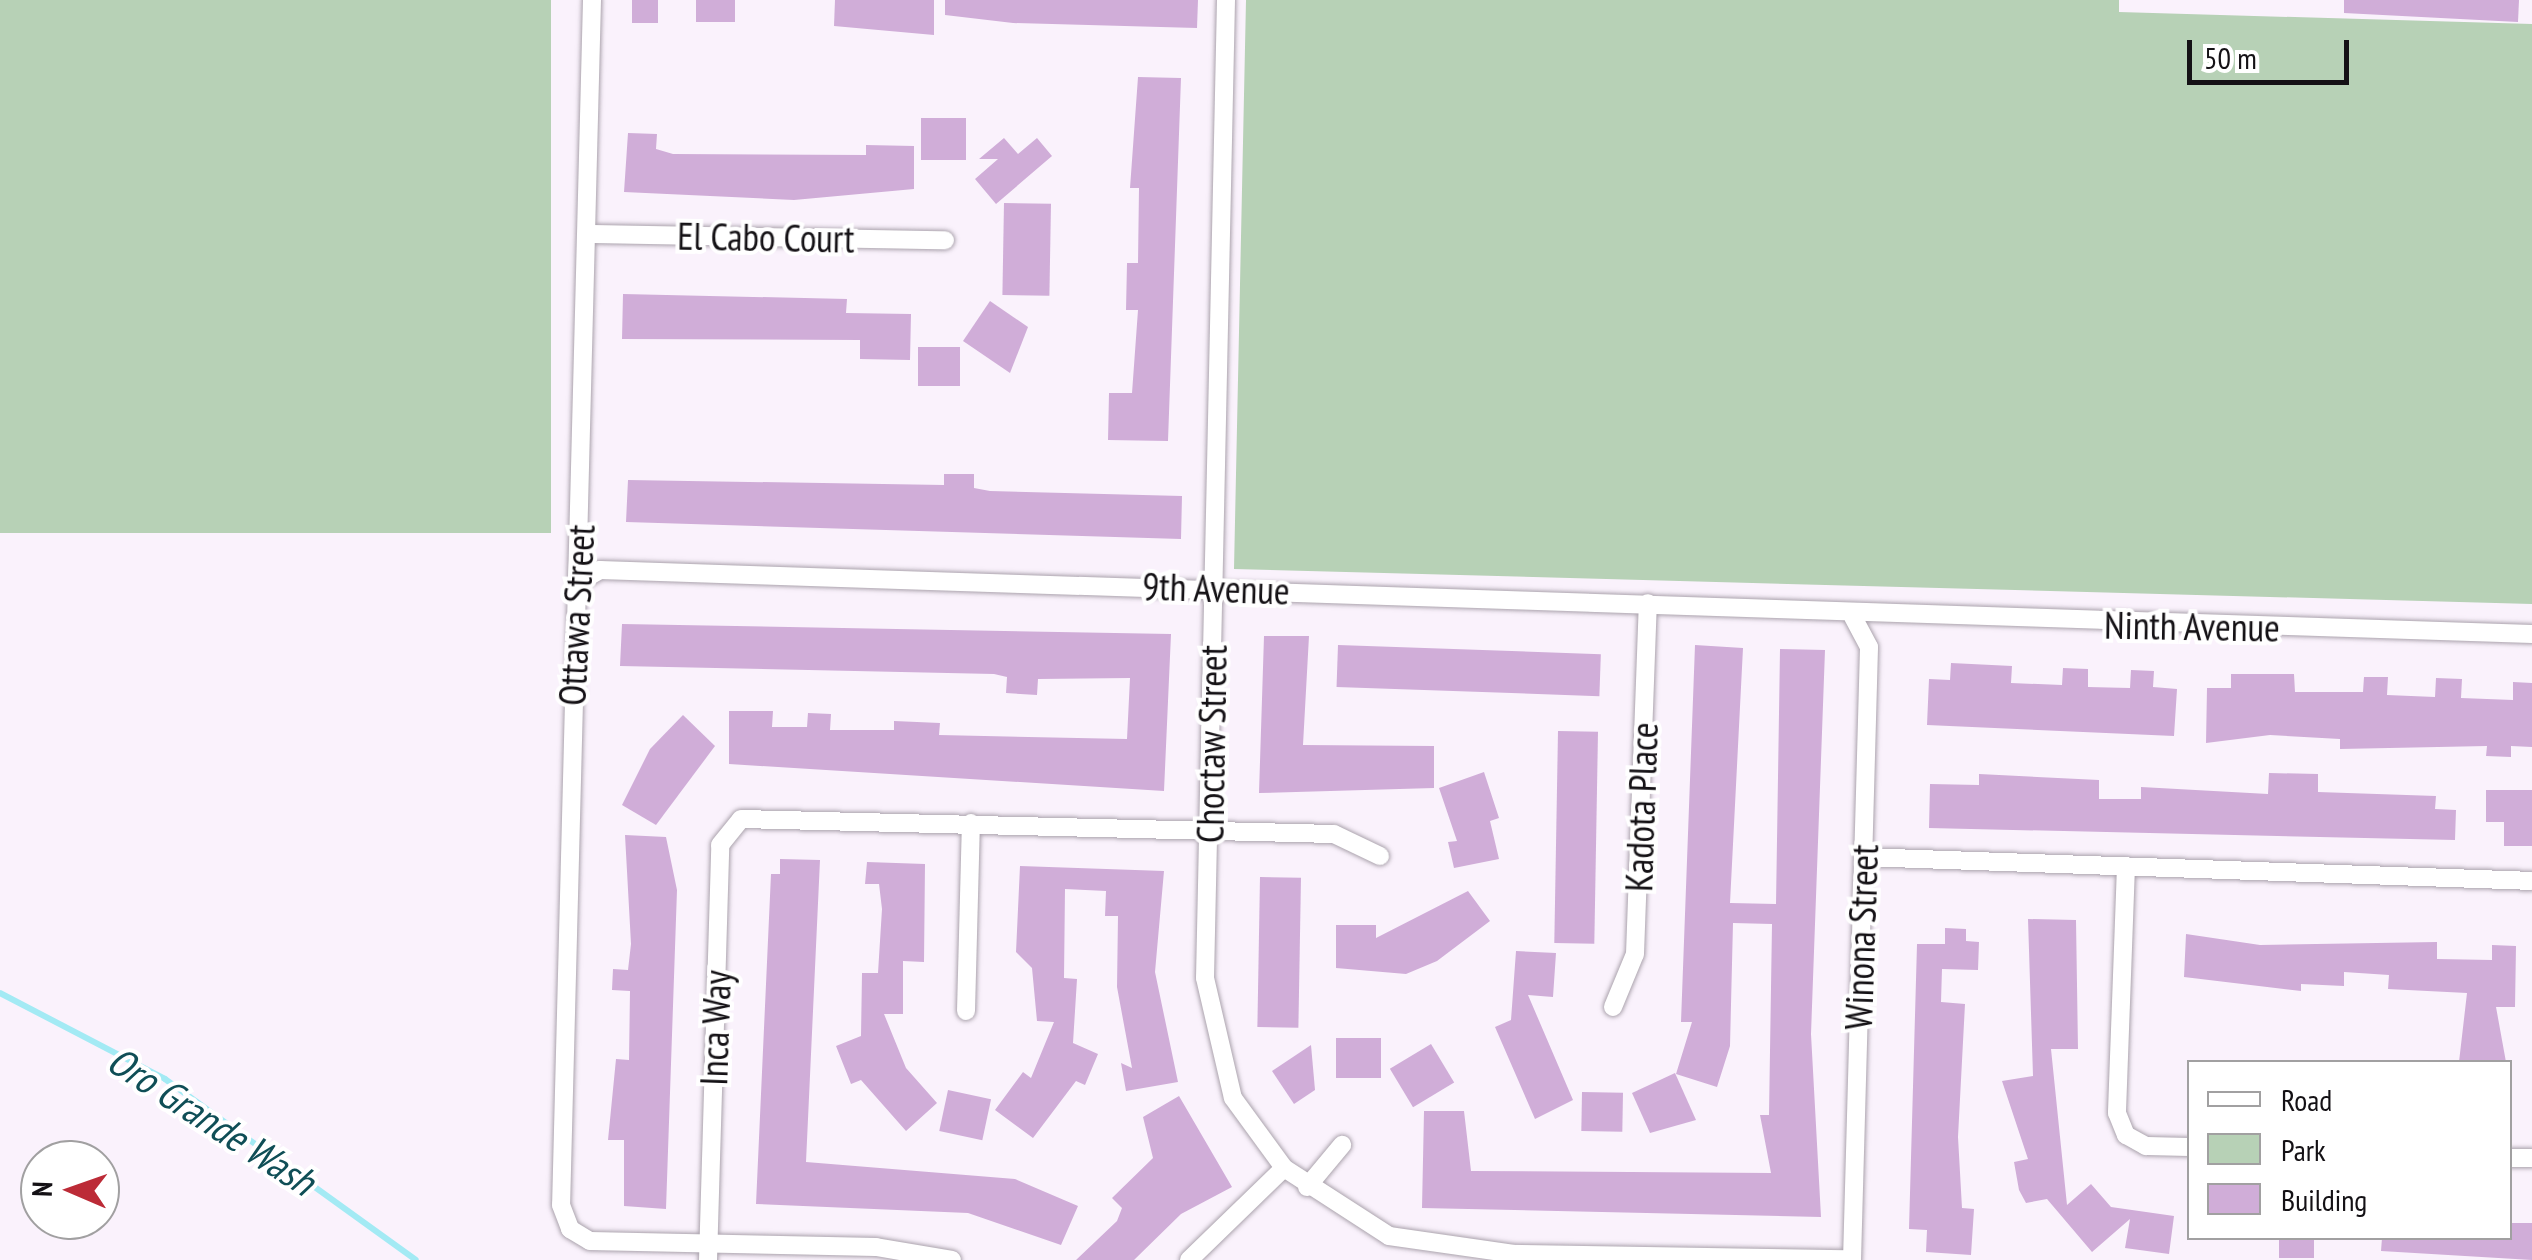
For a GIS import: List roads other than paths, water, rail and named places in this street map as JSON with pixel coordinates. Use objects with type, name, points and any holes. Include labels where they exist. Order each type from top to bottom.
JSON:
[{"type":"street","name":"Ottawa Street","points":[[592,0],[581,582],[572,610],[562,1185],[570,1229],[590,1241],[709,1252]]},
{"type":"street","name":"Choctaw Street","points":[[1226,0],[1210,830],[1212,1036],[1233,1098],[1284,1168],[1389,1236],[1452,1250],[1622,1258],[1852,1260]]},
{"type":"street","name":"El Cabo Court","points":[[588,234],[944,240]]},
{"type":"street","name":"9th Avenue","points":[[581,582],[600,570],[1648,603],[1853,618]]},
{"type":"street","name":"Kadota Place","points":[[1612,1007],[1636,954],[1648,603]]},
{"type":"street","name":"Ninth Avenue","points":[[1853,618],[2532,634]]},
{"type":"street","name":"Winona Street","points":[[1852,1260],[1869,647],[1853,618]]},
{"type":"street","name":"Inca Way","points":[[709,1252],[720,845],[741,820],[971,823]]},
{"type":"street","points":[[966,1011],[971,823],[1334,834],[1380,856]]},
{"type":"street","points":[[1863,856],[2532,880]]},
{"type":"street","points":[[2126,866],[2118,1113],[2126,1135],[2146,1146],[2187,1147]]},
{"type":"street","points":[[1308,1187],[1342,1145]]},
{"type":"street","points":[[1189,1260],[1284,1168]]},
{"type":"street","points":[[709,1252],[876,1247],[952,1260]]},
{"type":"waterway","name":"Oro Grande Wash","points":[[0,993],[165,1079],[416,1260]]}]
